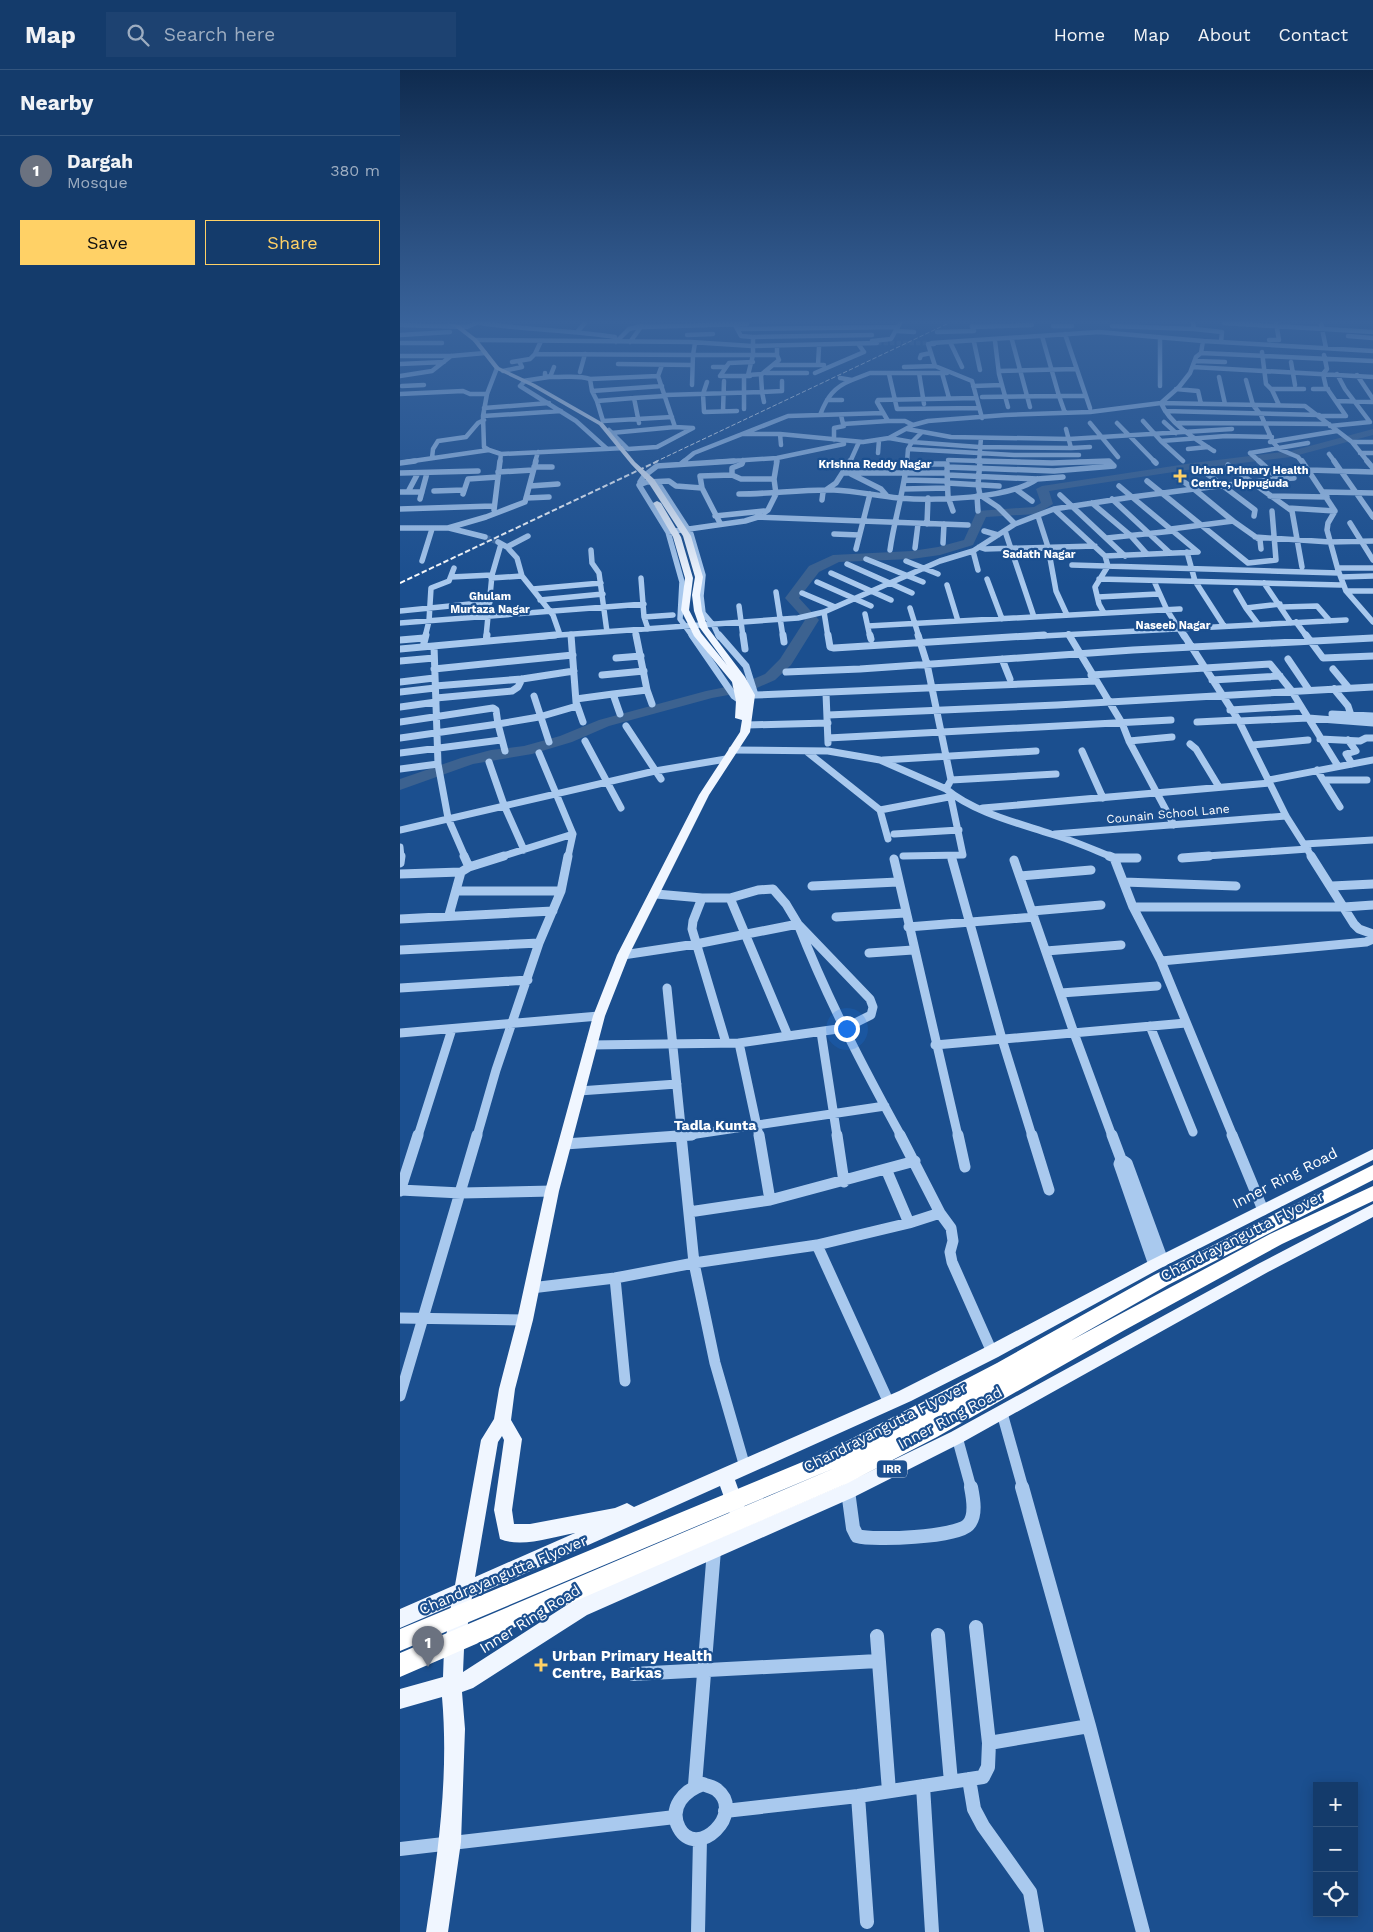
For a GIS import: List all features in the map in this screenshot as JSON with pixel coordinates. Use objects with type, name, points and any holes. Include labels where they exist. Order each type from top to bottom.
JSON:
[{"type":"highway","name":"Chandrayangutta Flyover","points":[[400,1640],[831,1460],[1004,1369],[1161,1280],[1373,1172]]},
{"type":"highway","name":"Chandrayangutta Flyover","points":[[400,1665],[841,1476],[930,1430],[1107,1330],[1276,1239],[1373,1192]]},
{"type":"main road","points":[[567,410],[592,426],[642,482],[660,507],[677,538],[689,578],[685,610],[687,615],[697,634],[746,697]]},
{"type":"main road","points":[[437,1932],[450,1842],[455,1729],[452,1686],[454,1649],[463,1590],[490,1440],[502,1421],[507,1388],[525,1320],[552,1192],[590,1045],[599,1016],[623,956],[656,894],[704,794],[743,731],[746,697],[742,679],[704,628],[696,596],[700,577],[687,536],[652,481],[633,463],[601,424],[575,410]]},
{"type":"main road","name":"Inner Ring Road","points":[[400,1619],[746,1468],[889,1403],[992,1352],[1158,1263],[1373,1154]]},
{"type":"main road","name":"Inner Ring Road","points":[[400,1699],[466,1681],[580,1608],[848,1491],[957,1437],[1236,1282],[1373,1210]]},
{"type":"main road","points":[[502,1421],[513,1439],[503,1510],[506,1533],[530,1533],[616,1516],[694,1482],[718,1480],[745,1536]]},
{"type":"street","points":[[484,410],[484,447],[501,454],[657,447],[693,428],[675,427],[611,433]]},
{"type":"street","points":[[600,410],[603,422],[625,448]]},
{"type":"street","points":[[636,410],[641,430]]},
{"type":"street","points":[[669,410],[675,427]]},
{"type":"street","points":[[704,410],[704,412],[736,411]]},
{"type":"street","points":[[820,415],[822,410]]},
{"type":"street","points":[[881,410],[888,421]]},
{"type":"street","points":[[925,410],[928,421]]},
{"type":"street","points":[[953,410],[956,420]]},
{"type":"street","points":[[980,410],[982,418]]},
{"type":"street","points":[[742,434],[780,434],[858,442],[889,438],[913,425],[928,421],[1005,415],[1141,410]]},
{"type":"street","points":[[1163,410],[1193,438],[1212,449],[1188,449]]},
{"type":"street","points":[[1177,410],[1261,415],[1346,416],[1342,410]]},
{"type":"street","points":[[1257,410],[1272,440],[1279,449],[1295,456],[1309,470],[1335,511]]},
{"type":"street","points":[[1311,410],[1352,442],[1372,465]]},
{"type":"street","points":[[1361,410],[1372,423]]},
{"type":"street","points":[[432,458],[433,449],[438,441],[468,437],[484,418],[562,411],[581,423],[606,448]]},
{"type":"street","points":[[682,464],[694,453],[788,416],[883,413]]},
{"type":"street","points":[[841,415],[843,424]]},
{"type":"street","points":[[1365,416],[1373,416]]},
{"type":"street","points":[[603,422],[672,418]]},
{"type":"street","points":[[834,440],[834,428],[844,426],[843,424],[888,421],[905,422],[913,425]]},
{"type":"street","points":[[1143,421],[1183,461]]},
{"type":"street","points":[[1164,422],[1176,433]]},
{"type":"street","points":[[1090,423],[1118,457]]},
{"type":"street","points":[[1117,423],[1156,463]]},
{"type":"street","points":[[1178,423],[1262,423],[1286,428],[1307,424],[1372,423]]},
{"type":"street","points":[[1307,424],[1315,435]]},
{"type":"street","points":[[1286,428],[1294,438]]},
{"type":"street","points":[[907,429],[951,437],[1069,439],[1232,429]]},
{"type":"street","points":[[1066,429],[1071,448]]},
{"type":"street","points":[[1017,431],[1018,438]]},
{"type":"street","points":[[1036,431],[1038,438]]},
{"type":"street","points":[[1243,443],[1337,431]]},
{"type":"street","points":[[890,550],[899,498],[905,480],[908,452],[912,442],[922,432]]},
{"type":"street","points":[[780,434],[780,445]]},
{"type":"street","points":[[1161,441],[1226,436],[1272,440]]},
{"type":"street","points":[[951,437],[947,480],[948,497],[953,511]]},
{"type":"street","points":[[889,438],[912,442],[948,457],[980,469],[1054,471],[1114,466],[1109,461],[1058,463],[980,461],[948,457],[908,452]]},
{"type":"street","points":[[978,511],[979,447],[981,438]]},
{"type":"street","points":[[878,453],[879,440]]},
{"type":"street","points":[[1180,440],[1193,454]]},
{"type":"street","points":[[639,485],[644,476],[657,466],[777,458],[848,442]]},
{"type":"street","points":[[822,500],[823,492],[828,490],[846,473],[858,442]]},
{"type":"street","points":[[1352,442],[1373,442]]},
{"type":"street","points":[[1279,479],[1250,453],[1308,443]]},
{"type":"street","points":[[948,457],[979,447],[1090,447]]},
{"type":"street","points":[[400,462],[489,450]]},
{"type":"street","points":[[400,528],[448,528],[525,502],[538,452]]},
{"type":"street","points":[[906,464],[979,453],[1079,455]]},
{"type":"street","points":[[1360,453],[1373,453]]},
{"type":"street","points":[[495,513],[493,506],[501,454]]},
{"type":"street","points":[[1329,454],[1342,471],[1354,493],[1373,517]]},
{"type":"street","points":[[435,473],[442,456]]},
{"type":"street","points":[[758,517],[768,510],[776,494],[774,479],[777,458]]},
{"type":"street","points":[[400,473],[418,459]]},
{"type":"street","points":[[732,475],[732,468],[742,464],[743,460]]},
{"type":"street","points":[[400,462],[410,466]]},
{"type":"street","points":[[821,466],[849,464]]},
{"type":"street","points":[[1228,464],[1292,511],[1302,568]]},
{"type":"street","points":[[434,491],[464,492],[468,479],[552,467]]},
{"type":"street","points":[[1309,470],[1373,472]]},
{"type":"street","points":[[400,473],[478,471]]},
{"type":"street","points":[[409,490],[418,473]]},
{"type":"street","points":[[420,499],[427,473]]},
{"type":"street","points":[[846,473],[906,473],[999,486]]},
{"type":"street","points":[[846,473],[881,489],[887,496]]},
{"type":"street","points":[[1206,473],[1255,510],[1254,516]]},
{"type":"street","points":[[720,523],[702,488],[700,476],[732,475],[741,479],[774,479]]},
{"type":"street","points":[[903,489],[979,476],[1037,479],[1063,477]]},
{"type":"street","points":[[1177,477],[1256,537],[1260,541],[1262,549]]},
{"type":"street","points":[[400,649],[486,640],[685,626],[714,626],[798,618],[820,613],[923,568],[973,551],[1015,524],[1054,509],[1112,499],[1294,478]]},
{"type":"street","points":[[739,494],[776,494],[828,490],[899,498],[978,496],[1018,490],[1031,485],[1037,479]]},
{"type":"street","points":[[905,480],[947,480]]},
{"type":"street","points":[[639,485],[647,482],[658,483],[668,481],[676,486],[702,488]]},
{"type":"street","points":[[1147,481],[1248,562],[1254,570]]},
{"type":"street","points":[[658,483],[688,529],[698,553],[703,575],[701,596],[703,613],[714,626],[720,638],[746,666],[750,678],[746,697]]},
{"type":"street","points":[[530,486],[558,484]]},
{"type":"street","points":[[639,485],[668,532],[682,582],[680,619],[725,683],[746,697],[1093,678],[1205,667],[1270,664],[1291,690],[1299,706],[1338,766]]},
{"type":"street","points":[[1105,556],[1199,553],[1119,486]]},
{"type":"street","points":[[1018,490],[1032,501]]},
{"type":"street","points":[[400,492],[422,492]]},
{"type":"street","points":[[1270,496],[1373,493]]},
{"type":"street","points":[[856,549],[870,494]]},
{"type":"street","points":[[1060,495],[1125,556]]},
{"type":"street","points":[[978,496],[998,507],[1015,524]]},
{"type":"street","points":[[526,498],[549,497]]},
{"type":"street","points":[[927,524],[928,498]]},
{"type":"street","points":[[434,507],[437,499]]},
{"type":"street","points":[[1112,499],[1170,553]]},
{"type":"street","points":[[1092,503],[1130,535],[1147,554]]},
{"type":"street","points":[[400,509],[493,506]]},
{"type":"street","points":[[1287,508],[1335,511]]},
{"type":"street","points":[[1054,509],[1105,556],[1108,566]]},
{"type":"street","points":[[715,516],[768,510]]},
{"type":"street","points":[[1248,562],[1276,560],[1272,511]]},
{"type":"street","points":[[1335,511],[1327,525],[1343,588],[1373,622]]},
{"type":"street","points":[[1038,516],[1048,548],[1056,591],[1066,615]]},
{"type":"street","points":[[668,532],[758,517],[968,525]]},
{"type":"street","points":[[745,520],[749,528]]},
{"type":"street","points":[[1107,538],[1150,534],[1233,521]]},
{"type":"street","points":[[1350,523],[1373,560]]},
{"type":"street","points":[[915,548],[918,524]]},
{"type":"street","points":[[943,543],[944,524]]},
{"type":"street","points":[[448,528],[486,537]]},
{"type":"street","points":[[422,561],[432,529]]},
{"type":"street","points":[[984,531],[998,535]]},
{"type":"street","points":[[1004,531],[1034,617]]},
{"type":"street","points":[[834,534],[859,535]]},
{"type":"street","points":[[502,544],[528,536]]},
{"type":"street","points":[[1256,537],[1330,542],[1373,541]]},
{"type":"street","points":[[502,544],[517,558],[522,576],[540,600],[552,612],[560,635]]},
{"type":"street","points":[[486,640],[492,577],[502,544]]},
{"type":"street","points":[[979,547],[1048,548],[1095,546]]},
{"type":"street","points":[[591,550],[592,562],[599,573],[607,632]]},
{"type":"street","points":[[973,551],[978,570]]},
{"type":"street","points":[[1187,552],[1195,581],[1224,626]]},
{"type":"street","points":[[866,559],[923,582]]},
{"type":"street","points":[[906,561],[938,574]]},
{"type":"street","points":[[847,564],[912,593]]},
{"type":"street","points":[[1072,565],[1191,567],[1286,573],[1339,572],[1373,568]]},
{"type":"street","points":[[1104,613],[1096,587],[1108,566]]},
{"type":"street","points":[[423,647],[429,621],[432,586],[446,582],[451,577],[454,568]]},
{"type":"street","points":[[1339,572],[1373,576]]},
{"type":"street","points":[[831,573],[890,600]]},
{"type":"street","points":[[451,577],[522,576]]},
{"type":"street","points":[[641,578],[644,617],[648,629]]},
{"type":"street","points":[[987,579],[1002,619]]},
{"type":"street","points":[[1099,579],[1264,583],[1373,591]]},
{"type":"street","points":[[682,582],[702,581]]},
{"type":"street","points":[[1154,581],[1158,594],[1167,610],[1205,667],[1252,745],[1286,816],[1359,929],[1373,934]]},
{"type":"street","points":[[817,582],[871,606]]},
{"type":"street","points":[[533,589],[600,583]]},
{"type":"street","points":[[1264,583],[1320,655],[1327,659],[1373,656]]},
{"type":"street","points":[[948,585],[958,621]]},
{"type":"street","points":[[1236,590],[1258,624]]},
{"type":"street","points":[[776,592],[784,642]]},
{"type":"street","points":[[802,592],[835,607]]},
{"type":"street","points":[[540,600],[603,594]]},
{"type":"street","points":[[1098,597],[1158,594]]},
{"type":"street","points":[[400,611],[490,602]]},
{"type":"street","points":[[400,623],[644,604]]},
{"type":"street","points":[[739,606],[745,649]]},
{"type":"street","points":[[1246,608],[1317,606],[1330,621]]},
{"type":"street","points":[[910,608],[919,643],[927,664],[938,710],[940,733],[951,780],[946,790]]},
{"type":"street","points":[[868,626],[1180,609]]},
{"type":"street","points":[[1363,611],[1373,611]]},
{"type":"street","points":[[820,613],[831,648],[1346,620]]},
{"type":"street","points":[[865,614],[871,639]]},
{"type":"street","points":[[644,617],[673,615]]},
{"type":"street","points":[[635,630],[647,690],[652,704]]},
{"type":"street","points":[[1068,634],[1122,723],[1129,741],[1174,825]]},
{"type":"street","points":[[571,635],[576,703],[583,722]]},
{"type":"street","points":[[400,640],[424,638]]},
{"type":"street","points":[[786,672],[1373,638]]},
{"type":"street","points":[[434,646],[440,778],[448,818],[469,867]]},
{"type":"street","points":[[434,669],[572,655]]},
{"type":"street","points":[[616,658],[641,656]]},
{"type":"street","points":[[400,662],[434,658]]},
{"type":"street","points":[[1002,659],[1010,679]]},
{"type":"street","points":[[1288,659],[1309,690]]},
{"type":"street","points":[[1333,669],[1348,688]]},
{"type":"street","points":[[602,675],[644,670]]},
{"type":"street","points":[[400,682],[435,684],[522,679],[574,671]]},
{"type":"street","points":[[1212,680],[1280,676]]},
{"type":"street","points":[[400,707],[436,700],[512,691],[518,687],[522,679]]},
{"type":"street","points":[[400,692],[435,684]]},
{"type":"street","points":[[828,715],[1057,705],[1291,690],[1373,687]]},
{"type":"street","points":[[1334,689],[1348,706],[1351,716]]},
{"type":"street","points":[[400,738],[438,734],[539,717],[576,703],[613,694],[647,690]]},
{"type":"street","points":[[826,693],[828,751]]},
{"type":"street","points":[[613,694],[620,714]]},
{"type":"street","points":[[534,696],[539,717],[549,742]]},
{"type":"street","points":[[1230,710],[1299,706]]},
{"type":"street","points":[[400,722],[493,708],[496,710],[501,740],[505,751]]},
{"type":"street","points":[[1306,716],[1373,723]]},
{"type":"street","points":[[1197,722],[1306,716],[1373,716]]},
{"type":"street","points":[[828,738],[1171,720]]},
{"type":"street","points":[[743,731],[828,723]]},
{"type":"street","points":[[626,726],[661,779]]},
{"type":"street","points":[[1129,741],[1172,738]]},
{"type":"street","points":[[1320,739],[1362,741],[1366,738],[1373,738]]},
{"type":"street","points":[[400,752],[501,740]]},
{"type":"street","points":[[1252,745],[1308,740]]},
{"type":"street","points":[[1348,740],[1356,751],[1346,754],[1352,764]]},
{"type":"street","points":[[585,741],[621,808]]},
{"type":"street","points":[[1190,744],[1196,749],[1218,787]]},
{"type":"street","points":[[806,750],[880,810],[891,836],[959,830]]},
{"type":"street","points":[[400,820],[401,829],[729,754],[806,750],[828,751],[880,760],[1036,751]]},
{"type":"street","points":[[1082,751],[1103,798]]},
{"type":"street","points":[[400,1396],[496,1070],[528,980],[539,942],[561,891],[573,834],[539,753]]},
{"type":"street","points":[[880,760],[946,790],[952,797],[959,830],[963,855],[898,857],[898,882],[965,1167]]},
{"type":"street","points":[[982,808],[1269,782],[1317,770],[1373,760]]},
{"type":"street","points":[[489,762],[504,805],[524,850]]},
{"type":"street","points":[[400,769],[439,766]]},
{"type":"street","points":[[1317,770],[1340,807]]},
{"type":"street","points":[[951,780],[1056,774]]},
{"type":"street","points":[[1324,780],[1367,780]]},
{"type":"street","points":[[880,810],[952,797],[982,808],[1010,822],[1052,834],[1114,858],[1137,858]]},
{"type":"street","name":"Counain School Lane","points":[[1052,834],[1286,816]]},
{"type":"street","points":[[400,874],[461,872],[469,867],[573,834]]},
{"type":"street","points":[[1182,858],[1373,840]]},
{"type":"street","points":[[400,863],[401,850]]},
{"type":"street","points":[[1114,858],[1133,906],[1161,960],[1263,1210]]},
{"type":"street","points":[[952,859],[1002,1039],[1049,1190]]},
{"type":"street","points":[[1014,860],[1120,1158],[1119,1164],[1158,1263]]},
{"type":"street","points":[[1020,876],[1091,870]]},
{"type":"street","points":[[449,915],[461,872]]},
{"type":"street","points":[[812,886],[898,882]]},
{"type":"street","points":[[1124,882],[1236,886]]},
{"type":"street","points":[[1332,886],[1373,884]]},
{"type":"street","points":[[656,894],[702,898],[730,898],[758,890],[772,889],[786,904],[798,924],[817,973],[854,1048],[953,1234],[950,1252],[952,1262],[992,1352]]},
{"type":"street","points":[[456,890],[561,891]]},
{"type":"street","points":[[702,898],[692,921],[692,928],[726,1043]]},
{"type":"street","points":[[730,898],[788,1037]]},
{"type":"street","points":[[908,928],[970,923],[1101,905]]},
{"type":"street","points":[[1133,906],[1344,908],[1373,906]]},
{"type":"street","points":[[400,919],[553,911]]},
{"type":"street","points":[[836,917],[905,913]]},
{"type":"street","points":[[623,956],[798,924]]},
{"type":"street","points":[[590,1045],[739,1044],[845,1028],[871,1014],[873,1007],[870,999],[798,924]]},
{"type":"street","points":[[1161,960],[1373,939]]},
{"type":"street","points":[[400,950],[539,942]]},
{"type":"street","points":[[1046,951],[1121,945]]},
{"type":"street","points":[[869,953],[914,950]]},
{"type":"street","points":[[400,988],[528,980]]},
{"type":"street","points":[[1061,993],[1157,986]]},
{"type":"street","points":[[668,988],[694,1263],[715,1363],[746,1468]]},
{"type":"street","points":[[400,1033],[599,1016]]},
{"type":"street","points":[[936,1045],[1186,1023]]},
{"type":"street","points":[[1150,1026],[1193,1132]]},
{"type":"street","points":[[452,1029],[400,1191],[552,1192]]},
{"type":"street","points":[[821,1032],[844,1182]]},
{"type":"street","points":[[739,1044],[747,1087],[757,1125],[770,1200]]},
{"type":"street","points":[[579,1091],[677,1084]]},
{"type":"street","points":[[565,1144],[683,1136],[885,1106]]},
{"type":"street","points":[[689,1212],[770,1200],[844,1182],[915,1161]]},
{"type":"street","points":[[886,1169],[909,1223]]},
{"type":"street","points":[[532,1288],[616,1278],[694,1263],[816,1245],[909,1223],[940,1212]]},
{"type":"street","points":[[816,1245],[889,1403]]},
{"type":"street","points":[[616,1278],[625,1381]]},
{"type":"street","points":[[400,1318],[525,1320]]},
{"type":"street","points":[[1002,1412],[1089,1726],[1143,1932]]},
{"type":"street","points":[[848,1491],[853,1528],[857,1536],[864,1539],[880,1540],[957,1530],[968,1524],[973,1514],[974,1502],[957,1437]]},
{"type":"street","points":[[695,1785],[714,1550]]},
{"type":"street","points":[[725,1811],[858,1796],[982,1777],[988,1766],[989,1744],[976,1627]]},
{"type":"street","points":[[938,1635],[950,1782]]},
{"type":"street","points":[[877,1636],[890,1791]]},
{"type":"street","points":[[633,1674],[878,1661]]},
{"type":"street","points":[[989,1744],[1089,1726]]},
{"type":"street","points":[[969,1779],[974,1809],[983,1826],[1030,1892],[1037,1932]]},
{"type":"street","points":[[695,1785],[710,1785],[717,1789],[722,1795],[725,1811],[720,1827],[714,1833],[700,1839],[686,1836],[681,1831],[675,1817],[678,1801],[682,1794],[695,1785]]},
{"type":"street","points":[[923,1786],[932,1932]]},
{"type":"street","points":[[858,1796],[867,1922]]},
{"type":"street","points":[[400,1849],[675,1817]]},
{"type":"street","points":[[698,1932],[700,1839]]},
{"type":"waterway","points":[[400,785],[467,761],[491,755],[526,751],[566,739],[604,723],[711,694],[745,688],[770,677],[786,662],[812,620],[792,598],[814,569],[837,558],[912,555],[940,551],[969,542],[981,514],[1037,510],[1047,504],[1042,489],[1193,466],[1291,454],[1373,432]]},
{"type":"tunnel","points":[[485,537],[498,542]]},
{"type":"railway","points":[[655,462],[765,410]]},
{"type":"railway","points":[[400,583],[658,461]]},
{"type":"place","name":"Urban Primary Health Centre, Uppuguda","points":[[1180,476]]},
{"type":"place","name":"Urban Primary Health Centre, Barkas","points":[[541,1665]]},
{"type":"place","name":"Dargah","points":[[428,1667]]},
{"type":"district","name":"Krishna Reddy Nagar","points":[[875,464]]},
{"type":"district","name":"Sadath Nagar","points":[[1039,554]]},
{"type":"district","name":"Ghulam Murtaza Nagar","points":[[490,602]]},
{"type":"district","name":"Naseeb Nagar","points":[[1173,625]]},
{"type":"district","name":"Tadla Kunta","points":[[715,1125]]}]
